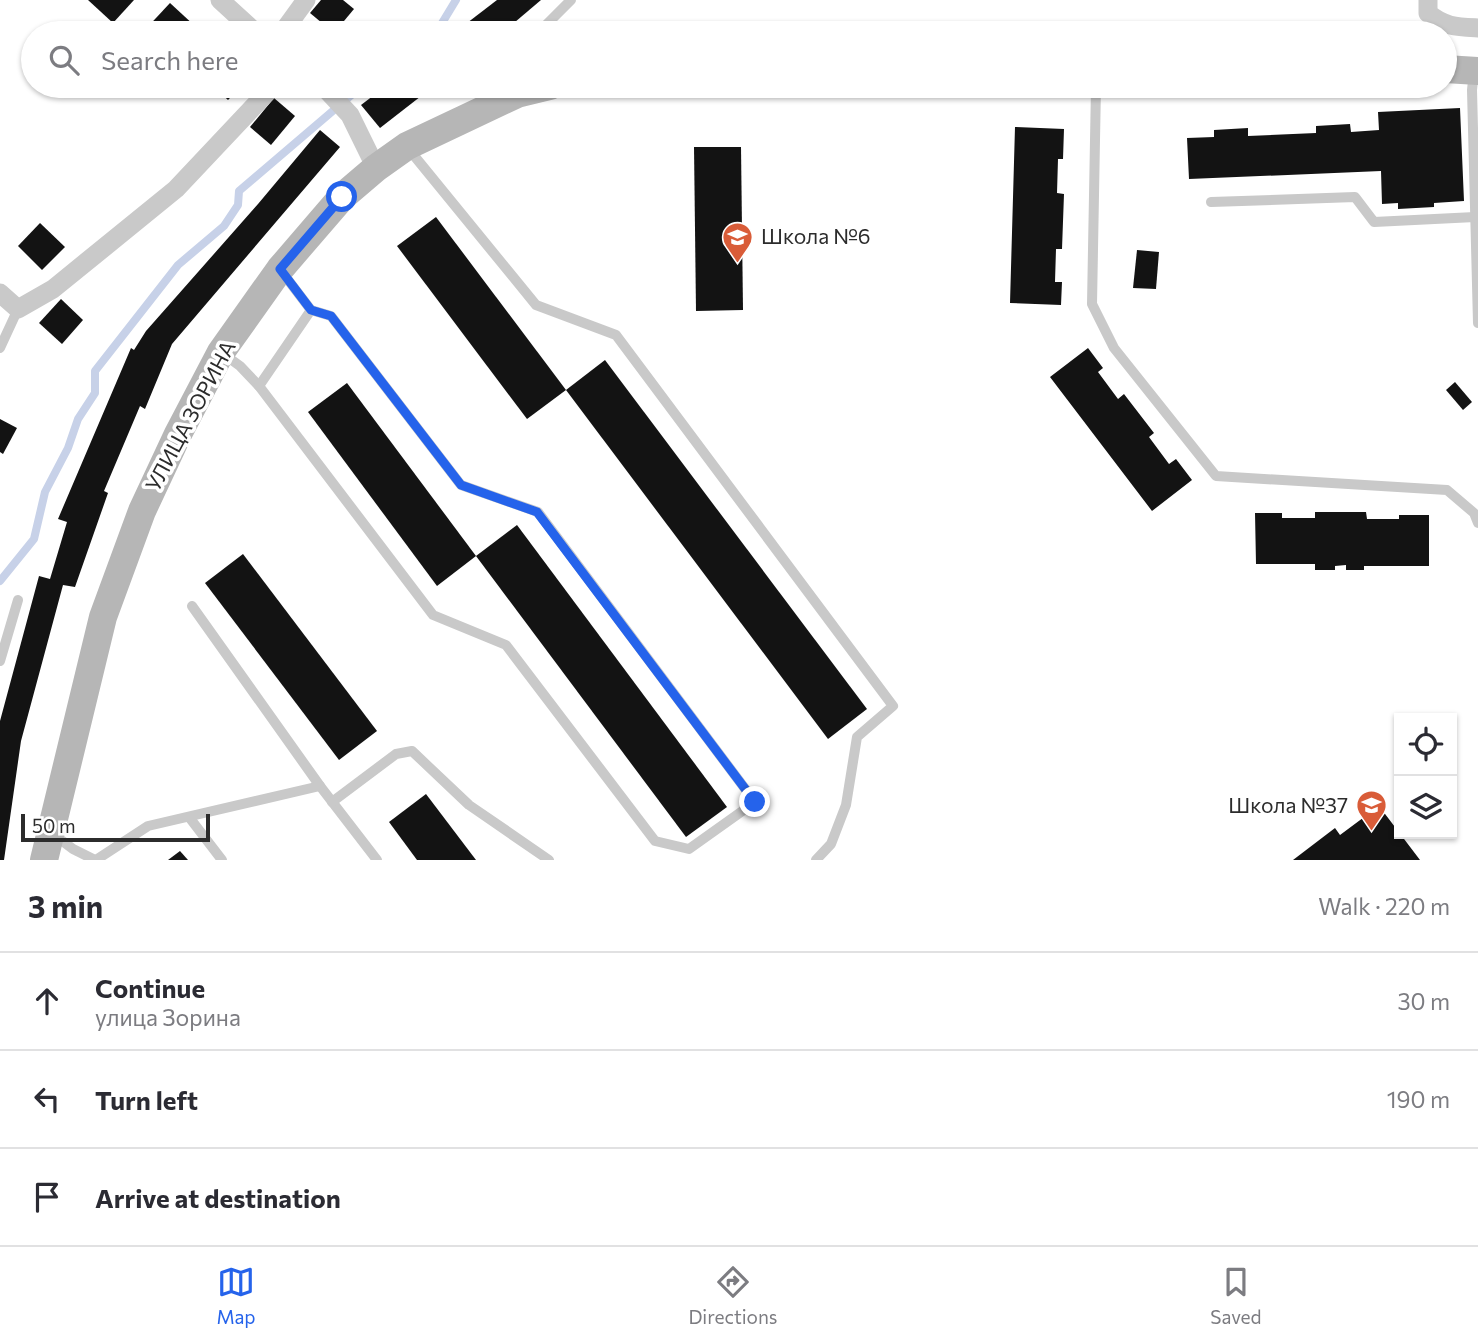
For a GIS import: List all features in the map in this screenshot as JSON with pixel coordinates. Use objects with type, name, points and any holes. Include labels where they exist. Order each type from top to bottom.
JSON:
[{"type":"main road","points":[[1457,70],[1476,71]]},
{"type":"main road","name":"УЛИЦА ЗОРИНА","points":[[44,860],[107,606],[142,511],[221,352],[280,269],[342,197],[407,146],[502,98]]},
{"type":"street","points":[[220,0],[243,21]]},
{"type":"street","points":[[291,21],[306,0]]},
{"type":"street","points":[[1428,0],[1428,13],[1437,21]]},
{"type":"street","points":[[1457,27],[1478,28]]},
{"type":"street","points":[[0,293],[18,310],[53,289],[176,189],[262,98]]},
{"type":"street","points":[[334,98],[350,116],[376,168]]},
{"type":"lane","points":[[550,21],[571,0]]},
{"type":"lane","points":[[1476,71],[1472,90],[1478,323]]},
{"type":"lane","points":[[1096,98],[1091,304],[1114,348],[1216,476],[1447,490],[1474,513],[1478,523]]},
{"type":"lane","points":[[407,146],[536,305],[616,335],[893,706],[857,737],[846,805],[831,844],[816,860]]},
{"type":"lane","points":[[1211,202],[1355,197],[1374,222],[1475,218]]},
{"type":"lane","points":[[221,352],[240,366],[259,386],[433,615],[506,645],[655,841],[689,849],[755,802],[537,512],[461,485],[331,316],[311,310],[280,269]]},
{"type":"lane","points":[[0,348],[18,310]]},
{"type":"lane","points":[[259,386],[311,310]]},
{"type":"lane","points":[[0,661],[18,600]]},
{"type":"lane","points":[[192,606],[320,786],[377,860]]},
{"type":"lane","points":[[332,802],[396,754],[412,751],[469,805],[549,860]]},
{"type":"lane","points":[[50,832],[73,849],[95,860],[148,826],[320,786]]},
{"type":"lane","points":[[189,817],[222,860]]},
{"type":"building","points":[[88,0],[134,0],[115,21],[111,21]]},
{"type":"building","points":[[321,0],[343,0],[354,9],[344,21],[320,21],[310,13]]},
{"type":"building","points":[[497,0],[541,0],[516,21],[470,21]]},
{"type":"building","points":[[170,3],[190,21],[153,21]]},
{"type":"building","points":[[274,98],[295,116],[271,145],[250,127]]},
{"type":"building","points":[[370,98],[419,98],[380,128],[361,105]]},
{"type":"building","points":[[1460,108],[1464,201],[1434,203],[1434,207],[1398,209],[1398,203],[1382,204],[1381,171],[1189,179],[1187,138],[1214,137],[1214,130],[1248,128],[1248,136],[1316,133],[1316,126],[1350,124],[1351,132],[1379,130],[1378,112]]},
{"type":"building","points":[[1015,127],[1064,129],[1063,159],[1058,159],[1057,193],[1064,194],[1062,249],[1056,249],[1055,282],[1062,282],[1061,305],[1010,303]]},
{"type":"building","points":[[320,130],[340,147],[172,344],[145,409],[140,406],[104,491],[108,493],[75,587],[63,585],[21,741],[4,860],[0,860],[0,721],[39,576],[50,579],[67,522],[58,519],[131,348],[134,350],[146,331]]},
{"type":"building","points":[[694,147],[741,147],[743,310],[696,311]]},
{"type":"building","points":[[436,217],[566,390],[527,419],[397,246]]},
{"type":"building","points":[[40,223],[65,247],[42,270],[18,246]]},
{"type":"building","points":[[1137,250],[1159,252],[1156,289],[1133,288]]},
{"type":"building","points":[[61,299],[83,320],[62,344],[39,323]]},
{"type":"building","points":[[1088,348],[1103,368],[1098,372],[1118,399],[1124,394],[1154,433],[1149,437],[1169,464],[1176,459],[1192,480],[1152,511],[1050,377]]},
{"type":"building","points":[[605,360],[867,709],[828,739],[566,390]]},
{"type":"building","points":[[1455,382],[1472,402],[1463,410],[1446,390]]},
{"type":"building","points":[[347,383],[476,556],[437,586],[308,412]]},
{"type":"building","points":[[0,419],[17,428],[3,454],[0,452]]},
{"type":"building","points":[[1315,512],[1366,512],[1367,519],[1429,515],[1429,566],[1364,566],[1364,570],[1346,570],[1346,565],[1335,566],[1335,570],[1315,570],[1315,564],[1256,564],[1255,513],[1282,513],[1282,518],[1315,518]]},
{"type":"building","points":[[517,525],[727,807],[686,837],[476,556]]},
{"type":"building","points":[[243,554],[377,731],[339,760],[205,583]]},
{"type":"building","points":[[426,794],[476,860],[417,860],[389,822]]},
{"type":"building","name":"Школа №37","points":[[1379,806],[1394,826],[1394,839],[1404,839],[1420,860],[1293,860],[1335,828],[1340,835]]},
{"type":"building","points":[[180,851],[188,860],[168,860]]},
{"type":"waterway","points":[[443,21],[456,0]]},
{"type":"waterway","points":[[0,581],[34,539],[45,492],[68,448],[78,419],[95,393],[95,371],[178,265],[224,226],[238,205],[239,191],[348,98]]},
{"type":"place","name":"Школа №6","points":[[738,264]]},
{"type":"place","name":"Школа №37","points":[[1371,833]]},
{"type":"route","points":[[342,197],[280,269],[290,285],[311,310],[331,316],[461,485],[537,512],[755,802]]}]
